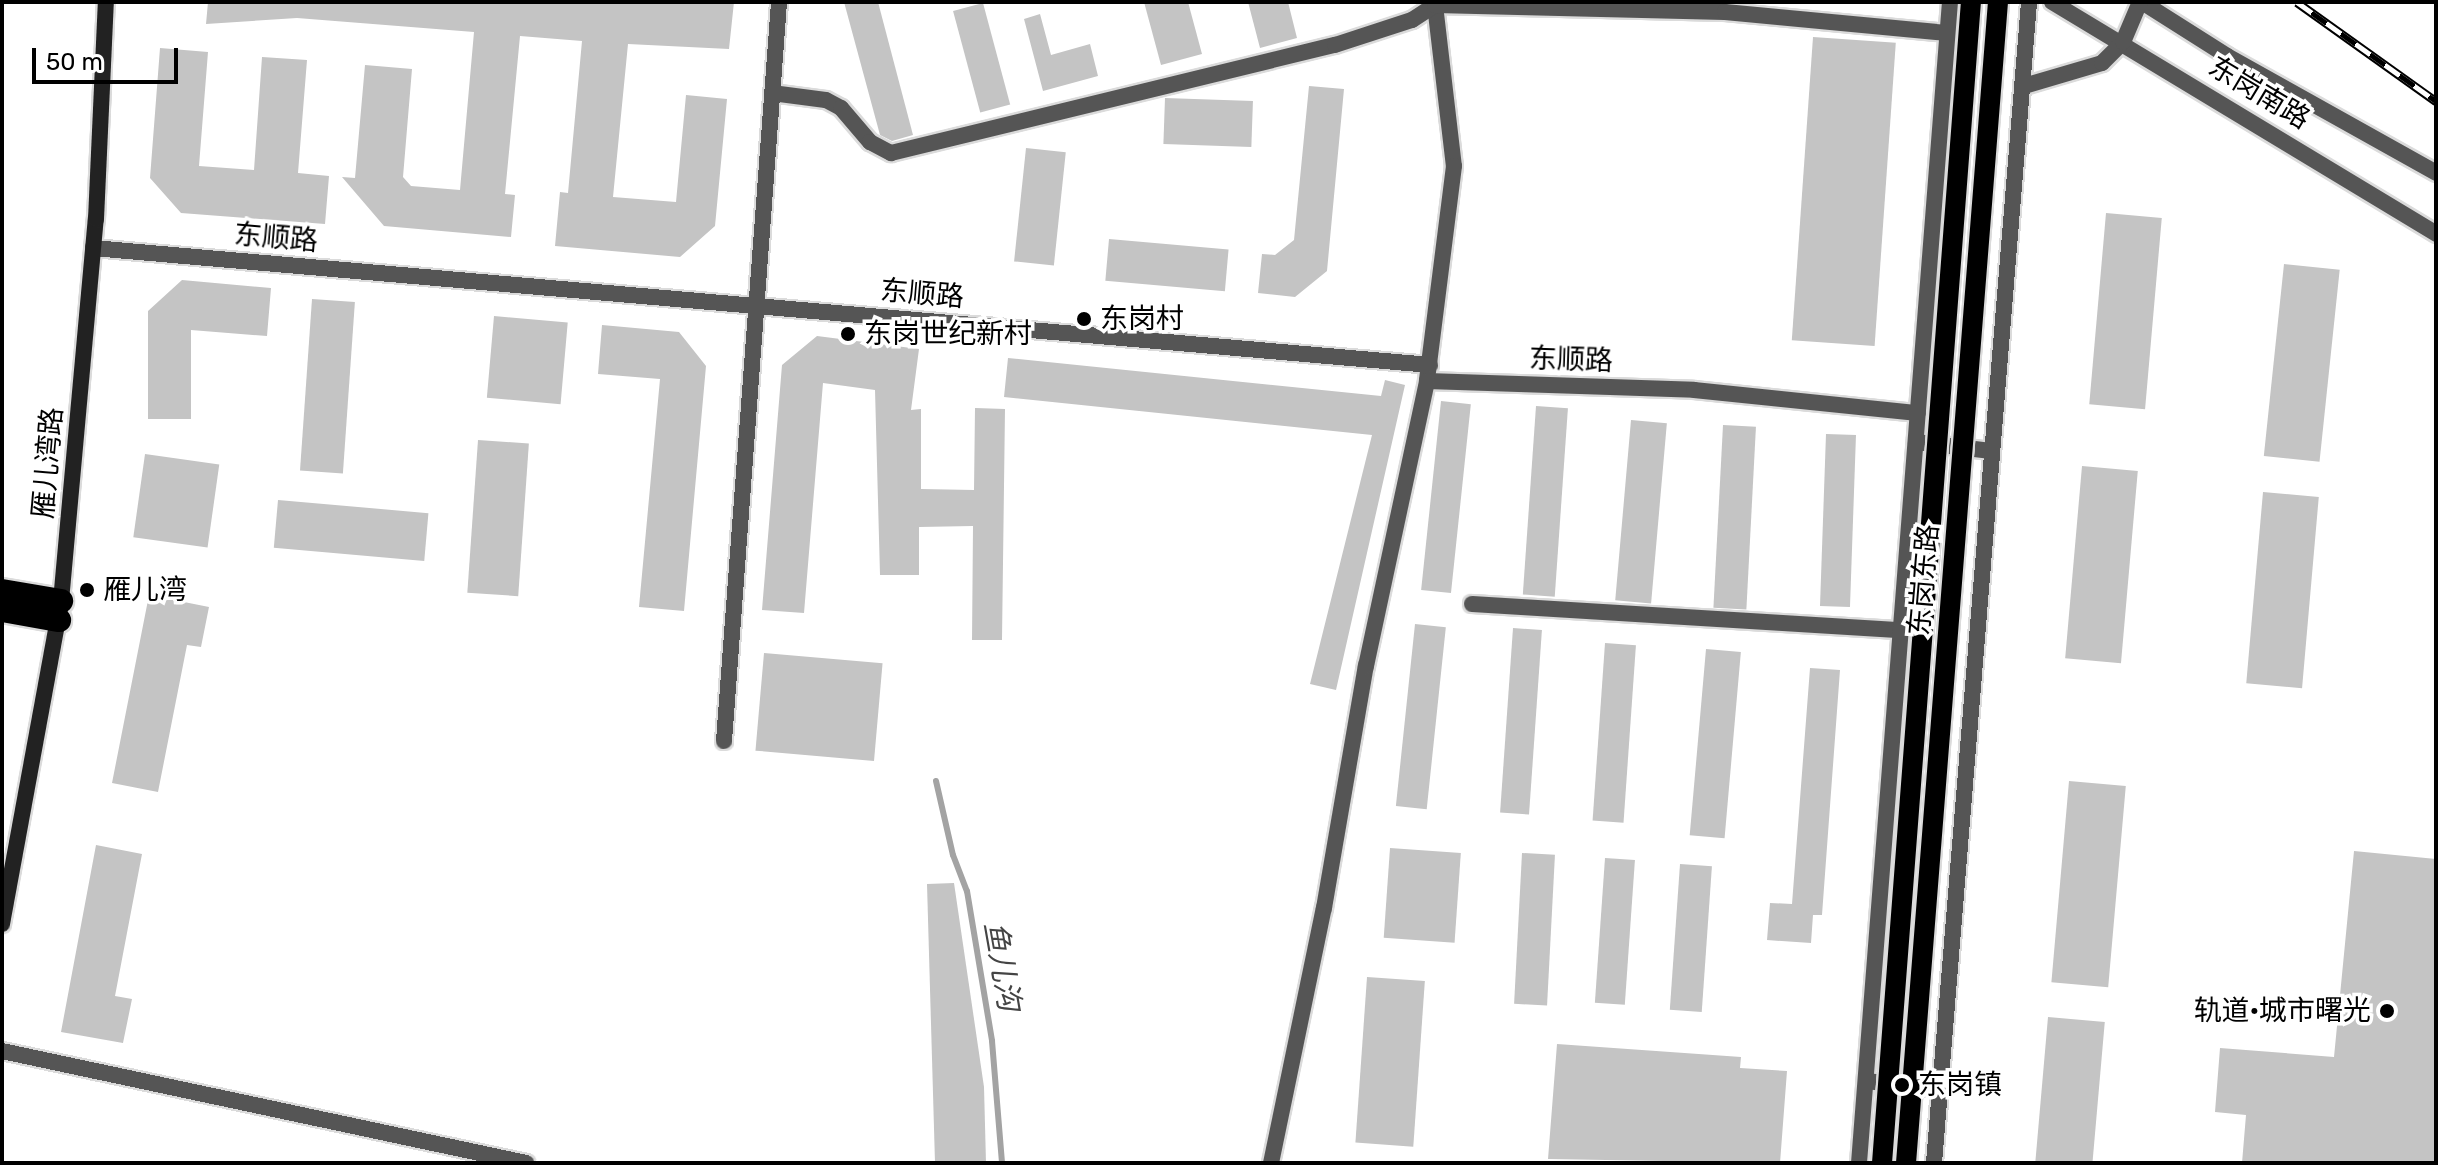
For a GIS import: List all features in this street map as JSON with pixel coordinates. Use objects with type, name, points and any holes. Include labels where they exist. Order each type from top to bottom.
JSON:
[{"type":"highway","points":[[2,591],[60,611]]},
{"type":"highway","points":[[2,610],[60,611]]},
{"type":"main road","name":"雁儿湾路","points":[[2,924],[60,611],[93,248],[106,2]]},
{"type":"main road","name":"东岗东路","points":[[1882,1163],[1971,2]]},
{"type":"main road","name":"东岗东路","points":[[1906,1163],[1998,2]]},
{"type":"street","points":[[724,741],[779,2]]},
{"type":"street","points":[[1859,1163],[1950,2]]},
{"type":"street","points":[[1934,1163],[2029,2]]},
{"type":"street","name":"东岗南路","points":[[2052,2],[2123,42],[2436,234]]},
{"type":"street","points":[[2024,86],[2102,63],[2123,42],[2141,2]]},
{"type":"street","name":"东岗南路","points":[[2141,2],[2227,56],[2436,173]]},
{"type":"street","points":[[772,93],[826,100],[841,108],[870,142],[891,153],[1335,45],[1412,20],[1435,5],[1725,12],[1947,33]]},
{"type":"street","points":[[1271,1163],[1324,908],[1366,666],[1428,373],[1454,166],[1435,5]]},
{"type":"street","name":"东顺路","points":[[93,248],[758,305],[1428,373],[1694,390],[1918,413]]},
{"type":"street","points":[[1916,442],[1991,451]]},
{"type":"street","points":[[1472,604],[1901,630]]},
{"type":"street","points":[[2,1051],[526,1163]]},
{"type":"street","points":[[1866,1081],[1940,1089]]},
{"type":"building","points":[[208,2],[734,2],[729,49],[628,44],[613,197],[676,202],[686,95],[727,99],[715,226],[680,257],[555,246],[560,192],[568,193],[582,41],[520,36],[505,194],[515,195],[511,237],[384,226],[342,177],[355,178],[365,65],[412,69],[403,177],[411,186],[460,190],[474,32],[297,18],[206,24]]},
{"type":"building","points":[[844,2],[878,2],[913,135],[892,141],[880,135]]},
{"type":"building","points":[[1144,2],[1188,2],[1202,54],[1161,65]]},
{"type":"building","points":[[1248,2],[1288,2],[1297,38],[1260,48]]},
{"type":"building","points":[[983,3],[1010,104],[980,112],[953,11]]},
{"type":"building","points":[[1040,14],[1051,55],[1090,44],[1098,76],[1043,91],[1024,19]]},
{"type":"building","points":[[1813,37],[1896,43],[1875,346],[1792,340]]},
{"type":"building","points":[[160,48],[208,52],[199,166],[254,170],[262,57],[307,60],[298,173],[329,176],[325,224],[181,213],[150,178]]},
{"type":"building","points":[[1309,86],[1344,89],[1327,271],[1295,297],[1258,293],[1262,254],[1275,255],[1294,240]]},
{"type":"building","points":[[1165,98],[1253,101],[1251,147],[1163,144]]},
{"type":"building","points":[[1026,148],[1066,152],[1054,266],[1014,261]]},
{"type":"building","points":[[2106,213],[2162,218],[2145,409],[2089,404]]},
{"type":"building","points":[[1109,239],[1229,249],[1225,291],[1105,281]]},
{"type":"building","points":[[2284,264],[2340,270],[2320,462],[2264,456]]},
{"type":"building","points":[[182,280],[271,288],[267,336],[191,330],[191,419],[148,419],[148,311]]},
{"type":"building","points":[[312,299],[355,302],[343,474],[300,471]]},
{"type":"building","points":[[494,316],[568,322],[561,404],[487,398]]},
{"type":"building","points":[[602,325],[679,332],[706,366],[684,611],[639,607],[660,379],[598,374]]},
{"type":"building","points":[[817,336],[919,349],[911,410],[921,409],[921,489],[974,490],[975,408],[1005,409],[1002,640],[972,640],[973,526],[919,527],[919,575],[880,575],[875,390],[823,383],[804,613],[762,610],[782,365]]},
{"type":"building","points":[[1008,358],[1381,396],[1385,380],[1405,385],[1336,690],[1310,684],[1372,435],[1004,397]]},
{"type":"building","points":[[1441,401],[1471,404],[1451,593],[1421,590]]},
{"type":"building","points":[[1536,406],[1568,408],[1555,597],[1523,595]]},
{"type":"building","points":[[1631,420],[1667,423],[1651,603],[1615,600]]},
{"type":"building","points":[[1723,425],[1756,427],[1746,609],[1713,608]]},
{"type":"building","points":[[1826,434],[1856,435],[1850,607],[1820,606]]},
{"type":"building","points":[[478,440],[529,444],[518,596],[467,593]]},
{"type":"building","points":[[145,454],[219,464],[208,548],[133,537]]},
{"type":"building","points":[[2082,466],[2138,471],[2121,663],[2065,658]]},
{"type":"building","points":[[2263,492],[2319,497],[2302,688],[2246,683]]},
{"type":"building","points":[[278,500],[428,513],[424,561],[274,548]]},
{"type":"building","points":[[149,595],[209,607],[201,647],[187,645],[158,792],[112,783]]},
{"type":"building","points":[[1415,624],[1446,627],[1427,809],[1396,806]]},
{"type":"building","points":[[1513,628],[1542,630],[1529,815],[1500,813]]},
{"type":"building","points":[[1605,643],[1636,645],[1624,823],[1593,821]]},
{"type":"building","points":[[1706,649],[1741,652],[1725,838],[1690,835]]},
{"type":"building","points":[[764,653],[883,663],[874,761],[755,751]]},
{"type":"building","points":[[1810,668],[1840,670],[1822,915],[1813,915],[1811,943],[1767,940],[1770,903],[1792,904]]},
{"type":"building","points":[[2069,781],[2126,786],[2108,987],[2051,982]]},
{"type":"building","points":[[96,845],[142,854],[115,996],[132,999],[123,1043],[61,1032]]},
{"type":"building","points":[[1390,848],[1461,853],[1455,943],[1384,938]]},
{"type":"building","name":"轨道·城市曙光","points":[[2354,851],[2436,859],[2436,1163],[2242,1163],[2246,1115],[2215,1112],[2220,1048],[2334,1057]]},
{"type":"building","points":[[1522,853],[1555,855],[1547,1006],[1514,1004]]},
{"type":"building","points":[[1605,858],[1635,860],[1625,1005],[1595,1003]]},
{"type":"building","points":[[1680,864],[1712,866],[1702,1012],[1670,1010]]},
{"type":"building","points":[[954,883],[984,1087],[986,1163],[935,1163],[927,884]]},
{"type":"building","points":[[1367,977],[1425,981],[1413,1147],[1355,1143]]},
{"type":"building","points":[[2048,1017],[2105,1022],[2092,1163],[2035,1163]]},
{"type":"building","points":[[1557,1044],[1741,1057],[1740,1068],[1787,1071],[1780,1163],[1548,1159]]},
{"type":"waterway","name":"鱼儿沟","points":[[936,781],[953,855],[967,891],[992,1041],[1002,1163]]},
{"type":"railway","points":[[2297,2],[2436,101]]},
{"type":"place","name":"东岗村","points":[[1084,319]]},
{"type":"place","name":"东岗世纪新村","points":[[848,334]]},
{"type":"place","name":"雁儿湾","points":[[87,590]]},
{"type":"place","name":"轨道·城市曙光","points":[[2387,1011]]},
{"type":"place","name":"东岗镇","points":[[1902,1085]]}]
